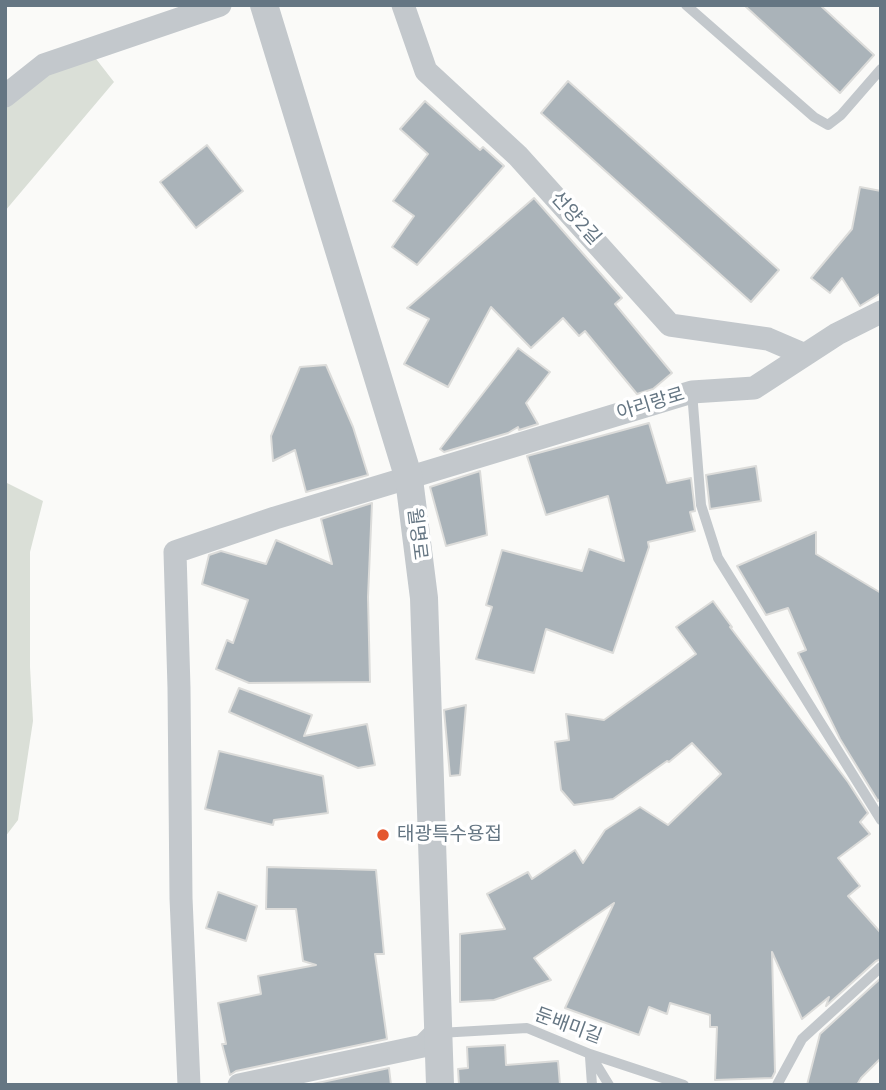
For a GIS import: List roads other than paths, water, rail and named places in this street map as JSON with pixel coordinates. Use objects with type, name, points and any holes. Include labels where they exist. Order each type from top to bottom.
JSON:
[{"type":"street","points":[[5,96],[44,65],[220,5]]},
{"type":"street","name":"월명로","points":[[264,5],[409,480],[424,598],[439,1085]]},
{"type":"street","name":"선양2길","points":[[403,5],[426,71],[518,156],[670,325],[768,339],[803,354]]},
{"type":"street","name":"아리랑로","points":[[189,1085],[181,898],[175,552],[275,518],[409,480],[692,392],[754,388],[803,354],[881,312]]},
{"type":"street","points":[[239,1085],[423,1046],[436,1033]]},
{"type":"lane","points":[[685,5],[814,117],[828,125],[841,115],[881,69]]},
{"type":"lane","points":[[692,392],[701,505],[718,558],[881,820]]},
{"type":"lane","points":[[777,1085],[802,1040],[881,967]]},
{"type":"lane","name":"둔배미길","points":[[436,1033],[527,1028],[590,1054],[684,1085]]},
{"type":"lane","points":[[590,1054],[592,1085]]},
{"type":"lane","points":[[590,1054],[609,1085]]},
{"type":"place","name":"태광특수용접","points":[[383,835]]}]
